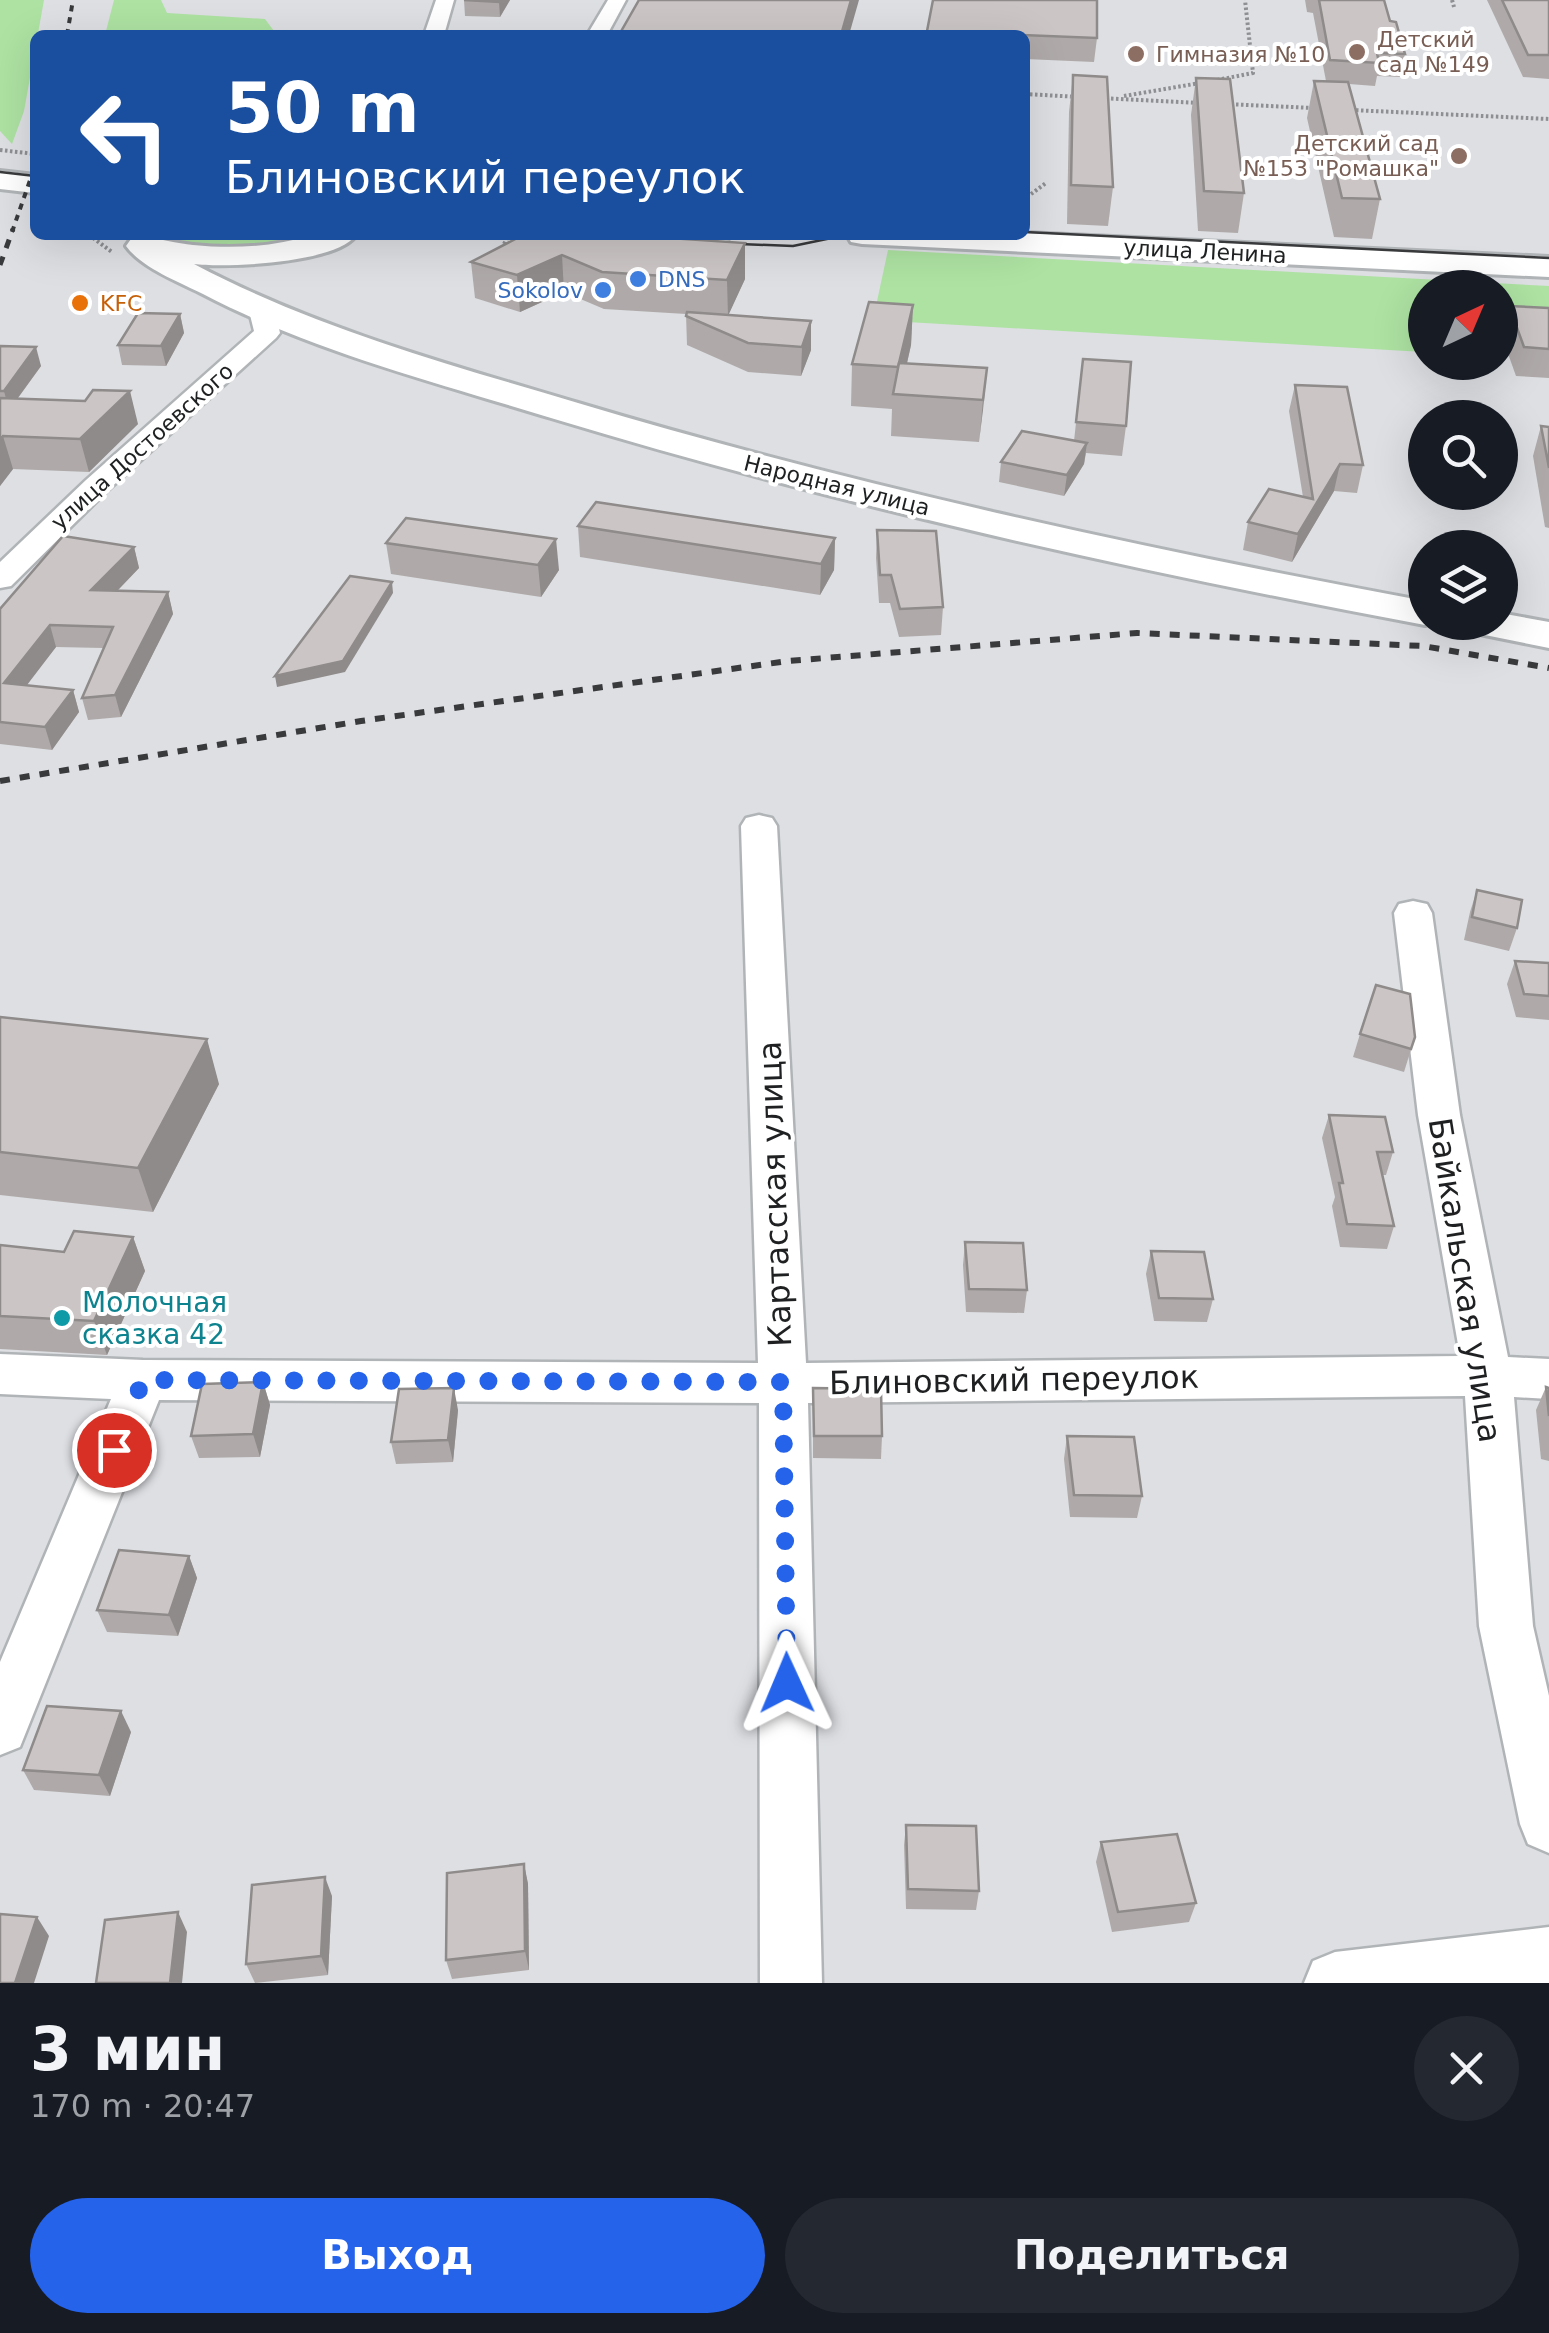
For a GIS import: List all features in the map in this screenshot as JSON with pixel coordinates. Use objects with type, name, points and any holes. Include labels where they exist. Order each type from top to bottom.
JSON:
[{"type":"main road","points":[[0,161],[30,164]]},
{"type":"main road","points":[[0,180],[30,183]]},
{"type":"main road","points":[[130,241],[182,255],[231,257],[282,252],[324,240]]},
{"type":"main road","name":"улица Ленина","points":[[966,240],[1549,268]]},
{"type":"main road","name":"Народная улица","points":[[130,241],[186,275],[261,307],[464,380],[817,482],[1036,533],[1408,610]]},
{"type":"main road","points":[[261,307],[268,278],[282,252]]},
{"type":"main road","points":[[1518,629],[1549,635]]},
{"type":"street","points":[[436,30],[445,0]]},
{"type":"street","points":[[600,30],[617,0]]},
{"type":"street","name":"улица Достоевского","points":[[0,579],[96,486],[266,333],[261,307]]},
{"type":"street","name":"Картасская улица","points":[[759,826],[783,1382],[791,1983]]},
{"type":"street","name":"Байкальская улица","points":[[1413,913],[1439,1116],[1488,1376],[1506,1626],[1549,1824]]},
{"type":"street","name":"Блиновский переулок","points":[[0,1374],[143,1380],[783,1382],[1549,1378]]},
{"type":"street","points":[[0,1728],[143,1380]]},
{"type":"street","points":[[1334,1983],[1549,1958]]},
{"type":"path","points":[[1113,98],[1253,74],[1245,0]]},
{"type":"path","points":[[1452,0],[1454,7]]},
{"type":"path","points":[[1030,94],[1331,109]]},
{"type":"path","points":[[1351,110],[1549,119]]},
{"type":"path","points":[[0,150],[30,153]]},
{"type":"path","points":[[1031,194],[1046,183]]},
{"type":"path","points":[[504,244],[506,240]]},
{"type":"green space","points":[[0,0],[44,0],[39,30],[30,30],[30,78],[12,144],[0,131]]},
{"type":"green space","points":[[114,0],[161,0],[167,13],[265,19],[273,30],[106,30]]},
{"type":"green space","points":[[150,240],[297,240],[206,251]]},
{"type":"green space","points":[[888,250],[1408,278],[1408,351],[873,320]]},
{"type":"green space","points":[[1518,284],[1549,286],[1549,312],[1518,310]]},
{"type":"building","points":[[639,0],[851,0],[842,30],[622,30]]},
{"type":"building","points":[[933,0],[1097,0],[1097,38],[1030,35],[1030,30],[927,30]]},
{"type":"building","points":[[1319,0],[1384,0],[1390,21],[1396,22],[1405,54],[1377,53],[1379,63],[1330,60]]},
{"type":"building","points":[[1502,0],[1549,0],[1549,55],[1528,55]]},
{"type":"building","points":[[1073,75],[1107,77],[1113,187],[1071,185]]},
{"type":"building","points":[[1196,78],[1230,79],[1244,193],[1204,191]]},
{"type":"building","points":[[1314,81],[1348,82],[1380,199],[1342,198]]},
{"type":"building","points":[[513,240],[745,243],[727,280],[602,272],[562,255],[517,275],[471,262]]},
{"type":"building","points":[[869,302],[913,305],[898,367],[852,364]]},
{"type":"building","points":[[1518,306],[1549,308],[1549,349],[1524,347],[1518,331]]},
{"type":"building","points":[[687,312],[811,321],[802,347],[748,343],[686,316]]},
{"type":"building","points":[[138,313],[180,314],[161,346],[118,345]]},
{"type":"building","points":[[0,346],[36,347],[4,391],[0,391]]},
{"type":"building","points":[[1083,359],[1131,362],[1126,426],[1076,422]]},
{"type":"building","points":[[899,363],[987,368],[983,400],[893,394]]},
{"type":"building","points":[[1295,385],[1347,387],[1363,465],[1340,464],[1298,534],[1248,522],[1269,489],[1313,499]]},
{"type":"building","points":[[93,390],[130,391],[80,439],[3,436],[0,440],[0,398],[85,401]]},
{"type":"building","points":[[1541,426],[1549,427],[1549,468]]},
{"type":"building","points":[[1022,431],[1087,443],[1067,475],[1001,462]]},
{"type":"building","points":[[596,502],[835,538],[821,564],[578,526]]},
{"type":"building","points":[[406,518],[556,539],[538,565],[386,543]]},
{"type":"building","points":[[877,530],[936,531],[943,607],[900,609],[891,575],[880,575]]},
{"type":"building","points":[[63,536],[134,547],[91,590],[168,592],[115,695],[82,698],[113,627],[50,625],[4,683],[73,690],[45,727],[0,722],[0,609]]},
{"type":"building","points":[[350,576],[392,582],[343,661],[275,676]]},
{"type":"building","points":[[1477,890],[1522,900],[1517,928],[1472,917]]},
{"type":"building","points":[[1515,961],[1549,963],[1549,996],[1524,994]]},
{"type":"building","points":[[1376,985],[1410,994],[1415,1037],[1411,1049],[1360,1034]]},
{"type":"building","points":[[0,1017],[207,1039],[138,1168],[0,1152]]},
{"type":"building","points":[[1329,1115],[1385,1117],[1393,1152],[1377,1152],[1394,1226],[1347,1224]]},
{"type":"building","points":[[74,1231],[133,1237],[94,1321],[0,1316],[0,1245],[64,1252]]},
{"type":"building","points":[[965,1242],[1023,1243],[1027,1290],[969,1289]]},
{"type":"building","points":[[1151,1251],[1204,1252],[1213,1299],[1159,1298]]},
{"type":"building","points":[[263,1382],[253,1434],[191,1436],[202,1384]]},
{"type":"building","points":[[454,1388],[448,1440],[391,1442],[399,1389]]},
{"type":"building","points":[[813,1388],[881,1389],[882,1436],[814,1436]]},
{"type":"building","points":[[1067,1436],[1134,1437],[1142,1496],[1074,1495]]},
{"type":"building","points":[[119,1550],[189,1556],[169,1615],[97,1610]]},
{"type":"building","points":[[47,1706],[121,1711],[99,1775],[23,1770]]},
{"type":"building","points":[[906,1825],[976,1826],[979,1891],[908,1889]]},
{"type":"building","points":[[1177,1834],[1196,1903],[1118,1912],[1101,1842]]},
{"type":"building","points":[[524,1864],[525,1951],[446,1960],[447,1873]]},
{"type":"building","points":[[325,1877],[321,1956],[246,1964],[252,1885]]},
{"type":"building","points":[[178,1912],[170,1983],[96,1983],[105,1920]]},
{"type":"building","points":[[0,1914],[37,1917],[15,1983],[0,1983]]},
{"type":"tram line","points":[[0,172],[30,175]]},
{"type":"tram line","points":[[1030,232],[1549,258]]},
{"type":"tram line","points":[[715,243],[793,246],[822,240]]},
{"type":"railway","points":[[68,30],[73,0]]},
{"type":"railway","points":[[12,232],[30,180]]},
{"type":"railway","points":[[0,265],[13,229]]},
{"type":"railway","points":[[0,781],[361,721],[788,661],[1137,633],[1423,646],[1549,668]]},
{"type":"place","name":"Детский сад №149","points":[[1357,52]]},
{"type":"place","name":"Гимназия №10","points":[[1136,54]]},
{"type":"place","name":"Детский сад №153 \"Ромашка\"","points":[[1459,156]]},
{"type":"place","name":"DNS","points":[[638,279]]},
{"type":"place","name":"Sokolov","points":[[603,290]]},
{"type":"place","name":"KFC","points":[[80,303]]},
{"type":"place","name":"Молочная сказка 42","points":[[62,1318]]},
{"type":"route","points":[[114,1450],[143,1380],[783,1382],[787,1683]]}]
